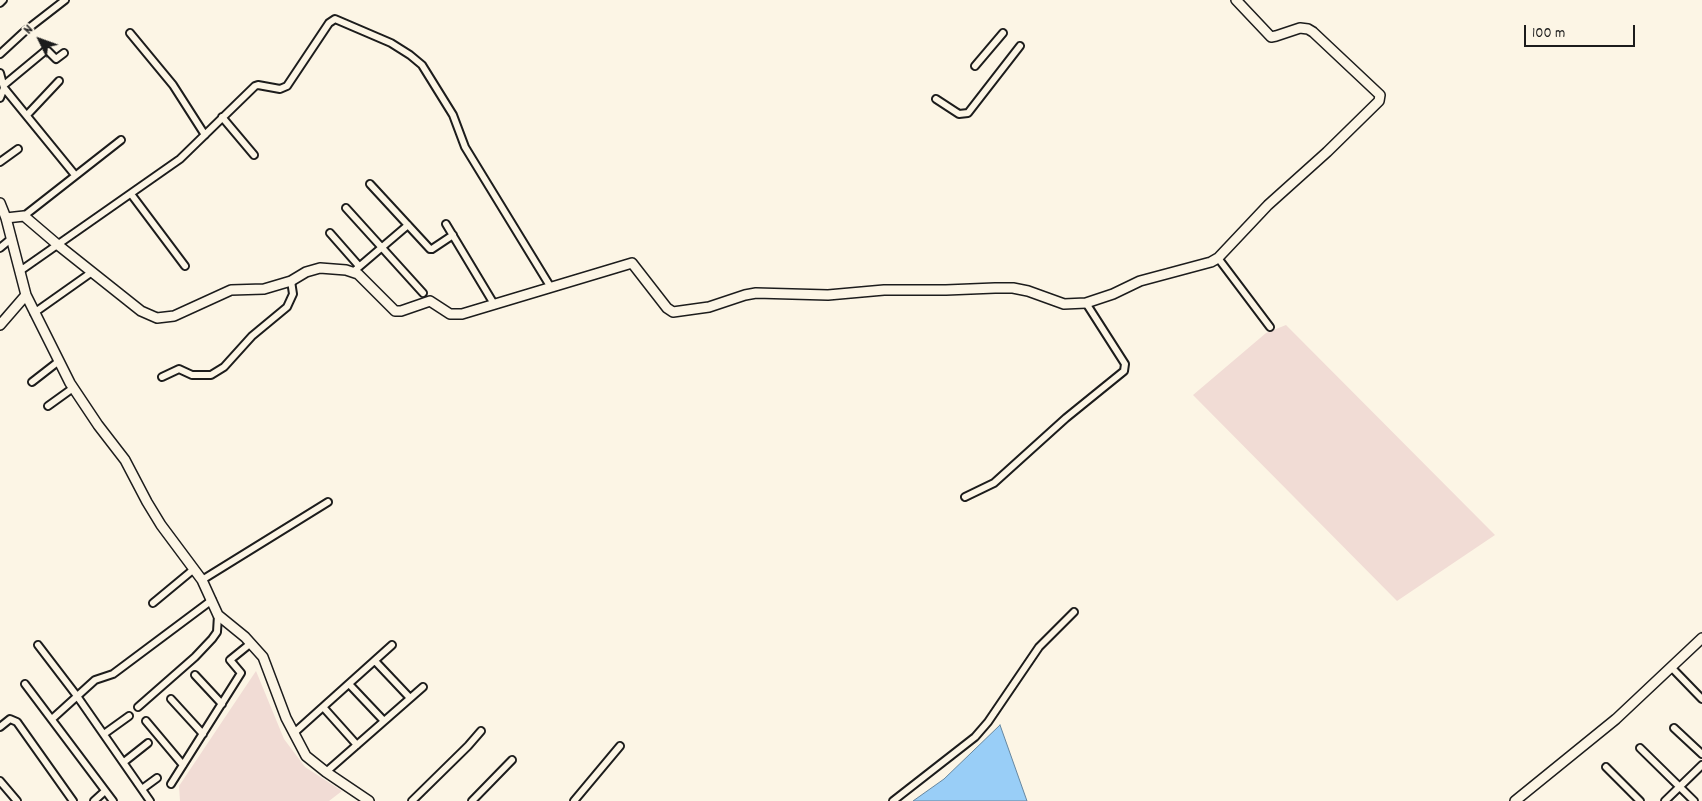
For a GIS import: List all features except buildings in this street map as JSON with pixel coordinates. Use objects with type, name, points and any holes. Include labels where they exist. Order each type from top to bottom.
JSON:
[{"type":"street","points":[[330,233],[356,269],[395,311],[401,311],[430,301],[446,312],[455,315],[632,263],[667,308],[673,312],[710,307],[756,293],[828,296],[884,290],[1013,288],[1028,290],[1064,304],[1086,303],[1113,294],[1140,281],[1211,262],[1218,258],[1268,206],[1362,118],[1380,98],[1380,95],[1313,32],[1300,28],[1271,37],[1236,0]]},
{"type":"street","points":[[0,54],[61,1]]},
{"type":"street","points":[[20,271],[180,159],[255,86],[280,89],[287,86],[332,20],[337,20],[391,43],[422,65],[430,75],[455,119],[465,147],[550,286]]},
{"type":"street","points":[[130,33],[173,85],[204,135]]},
{"type":"street","points":[[975,66],[1003,33]]},
{"type":"street","points":[[936,99],[959,114],[968,113],[1020,46]]},
{"type":"street","points":[[0,98],[4,87],[45,51],[48,51],[56,59],[64,53]]},
{"type":"street","points":[[0,74],[4,87],[75,175]]},
{"type":"street","points":[[27,115],[59,81]]},
{"type":"street","points":[[222,118],[254,155]]},
{"type":"street","points":[[6,218],[24,216],[121,140]]},
{"type":"street","points":[[0,162],[18,149]]},
{"type":"street","points":[[370,184],[430,249],[453,235]]},
{"type":"street","points":[[131,194],[185,266]]},
{"type":"street","points":[[0,203],[12,238],[26,296],[59,362],[73,388],[98,425],[126,460],[146,502],[161,526],[202,580],[218,615],[217,632],[212,639],[195,657],[138,707]]},
{"type":"street","points":[[346,208],[423,293]]},
{"type":"street","points":[[24,216],[141,311],[157,318],[174,316],[231,290],[264,290],[320,268],[356,269],[408,225]]},
{"type":"street","points":[[446,224],[494,304]]},
{"type":"street","points":[[0,248],[12,238]]},
{"type":"street","points":[[1218,258],[1270,327]]},
{"type":"street","points":[[34,313],[92,272]]},
{"type":"street","points":[[162,377],[179,369],[192,375],[205,376],[224,368],[252,336],[287,307],[293,294],[291,281]]},
{"type":"street","points":[[0,325],[26,296]]},
{"type":"street","points":[[965,497],[994,483],[1066,418],[1124,371],[1125,364],[1086,303]]},
{"type":"street","points":[[32,382],[59,362]]},
{"type":"street","points":[[48,406],[73,388]]},
{"type":"street","points":[[202,580],[328,502]]},
{"type":"street","points":[[153,603],[194,569]]},
{"type":"street","points":[[52,719],[95,680],[112,674],[212,600]]},
{"type":"street","points":[[894,801],[975,737],[988,722],[1039,647],[1074,612]]},
{"type":"street","points":[[218,615],[251,643],[264,657],[286,718],[306,756],[369,801]]},
{"type":"street","points":[[1515,801],[1616,718],[1702,638]]},
{"type":"street","points":[[171,784],[241,673],[230,660],[251,643]]},
{"type":"street","points":[[38,645],[77,696],[150,801]]},
{"type":"street","points":[[294,733],[392,645]]},
{"type":"street","points":[[375,661],[410,698]]},
{"type":"street","points":[[1671,667],[1702,699]]},
{"type":"street","points":[[195,675],[222,704]]},
{"type":"street","points":[[25,684],[113,801]]},
{"type":"street","points":[[349,684],[384,721]]},
{"type":"street","points":[[326,772],[423,687]]},
{"type":"street","points":[[171,699],[203,734]]},
{"type":"street","points":[[323,707],[357,745]]},
{"type":"street","points":[[104,734],[129,716]]},
{"type":"street","points":[[0,727],[10,719],[17,722],[73,801]]},
{"type":"street","points":[[146,721],[183,765]]},
{"type":"street","points":[[1674,728],[1702,754]]},
{"type":"street","points":[[412,801],[481,731]]},
{"type":"street","points":[[124,762],[148,743]]},
{"type":"street","points":[[574,801],[620,746]]},
{"type":"street","points":[[1640,748],[1694,801]]},
{"type":"street","points":[[472,801],[512,760]]},
{"type":"street","points":[[1665,801],[1702,765]]},
{"type":"street","points":[[1606,767],[1640,801]]},
{"type":"street","points":[[142,789],[157,778]]},
{"type":"street","points":[[0,781],[17,801]]},
{"type":"street","points":[[94,801],[105,791]]},
{"type":"shaded area","points":[[1286,325],[1495,535],[1397,601],[1193,395],[1266,333]]},
{"type":"shaded area","points":[[256,671],[284,739],[305,767],[342,791],[329,801],[180,801],[179,786]]},
{"type":"water","points":[[1000,725],[1027,801],[913,801],[944,779]]}]
